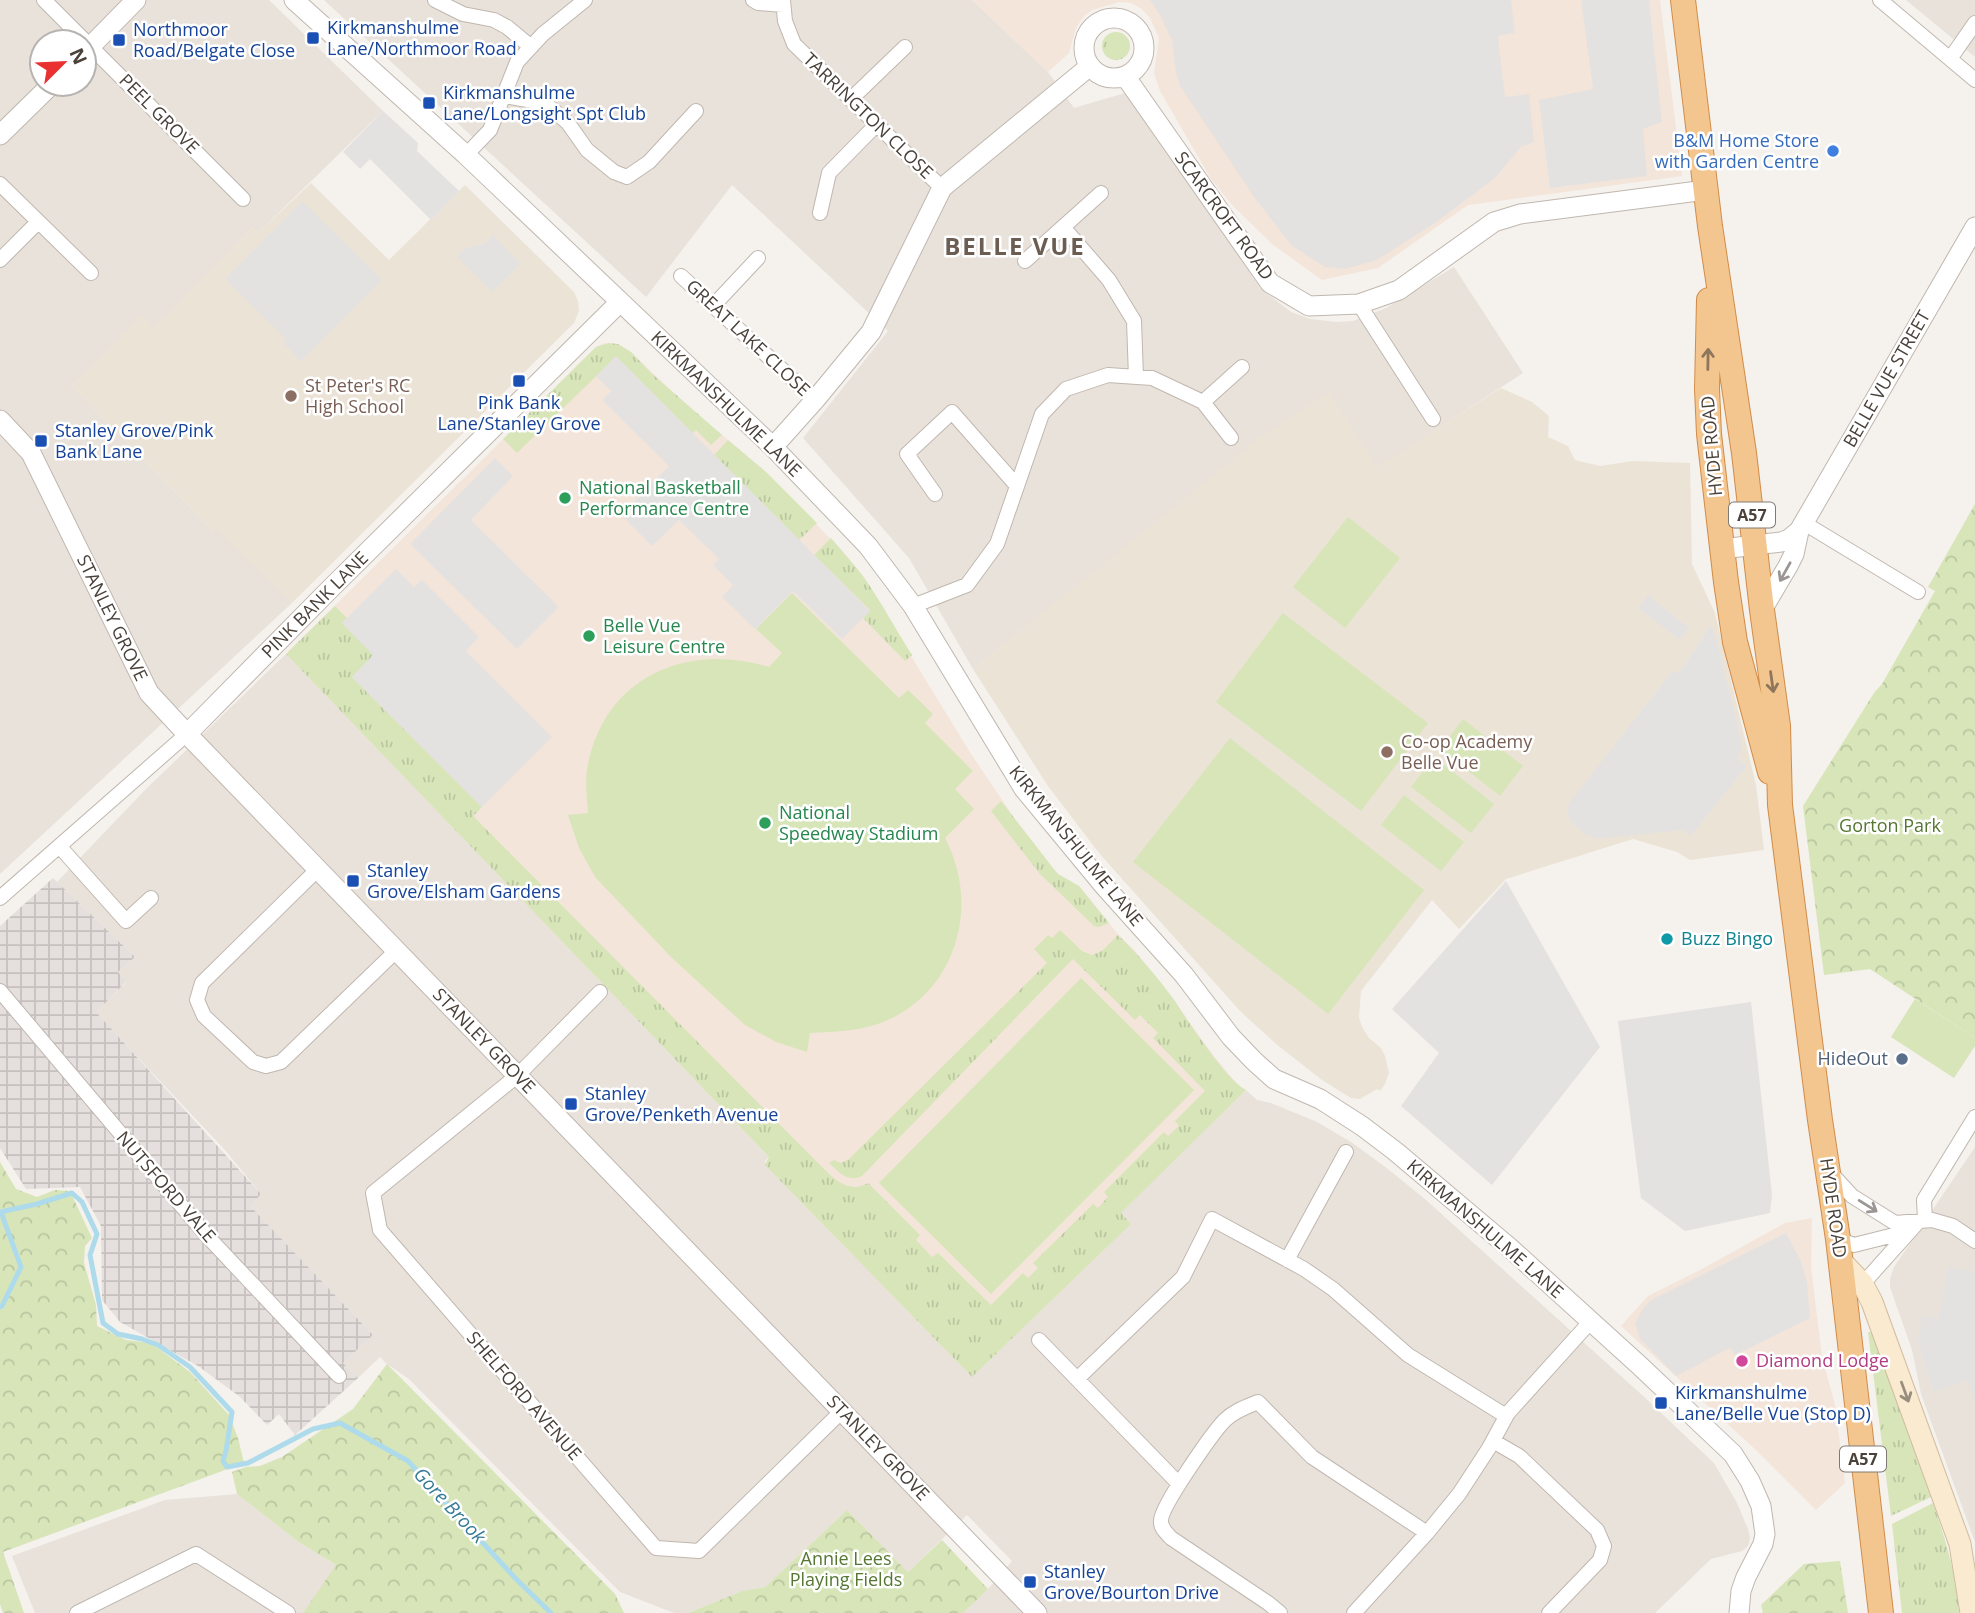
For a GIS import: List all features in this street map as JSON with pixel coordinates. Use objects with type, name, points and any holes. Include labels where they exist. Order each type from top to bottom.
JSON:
[{"type":"highway","name":"HYDE ROAD","points":[[1682,0],[1710,226],[1744,453],[1735,642],[1780,804]]},
{"type":"highway","name":"HYDE ROAD","points":[[1710,226],[1707,388],[1709,434],[1738,547],[1762,610],[1778,726],[1780,804],[1839,1250],[1880,1612]]},
{"type":"main road","points":[[1839,1250],[1872,1302],[1960,1544],[1971,1613]]},
{"type":"street","name":"PEEL GROVE","points":[[44,0],[68,28]]},
{"type":"street","points":[[98,39],[136,0]]},
{"type":"street","name":"KIRKMANSHULME LANE","points":[[294,0],[466,155],[773,447],[868,546],[913,606],[1024,789],[1254,1061],[1275,1079],[1320,1099],[1395,1151],[1510,1248],[1733,1454],[1750,1481],[1761,1506],[1765,1534],[1741,1591],[1739,1613]]},
{"type":"street","points":[[435,0],[463,14],[494,20],[531,47]]},
{"type":"street","points":[[466,155],[490,130],[517,62],[544,34],[585,0]]},
{"type":"street","name":"TARRINGTON CLOSE","points":[[753,0],[758,3],[783,2],[785,21],[794,44],[942,188]]},
{"type":"street","points":[[1880,0],[1975,80]]},
{"type":"street","points":[[1107,19],[1127,21],[1135,27],[1143,44],[1140,63],[1134,71],[1125,76],[1106,77],[1097,73],[1085,57],[1086,37],[1091,29],[1107,19]]},
{"type":"street","points":[[1950,59],[1975,23]]},
{"type":"street","points":[[851,99],[905,47]]},
{"type":"street","name":"PEEL GROVE","points":[[98,61],[243,199]]},
{"type":"street","points":[[773,447],[871,332],[942,188],[1090,66]]},
{"type":"street","name":"SCARCROFT ROAD","points":[[1125,76],[1270,283],[1310,306],[1359,304],[1399,290],[1494,222],[1520,214],[1706,190]]},
{"type":"street","points":[[504,96],[545,103],[568,123],[587,149],[614,172],[627,177],[649,162],[696,111]]},
{"type":"street","points":[[0,135],[38,98]]},
{"type":"street","points":[[820,214],[829,173],[877,124]]},
{"type":"street","points":[[0,184],[91,273]]},
{"type":"street","points":[[1025,261],[1101,193]]},
{"type":"street","points":[[0,260],[38,222]]},
{"type":"street","points":[[1063,227],[1109,280],[1134,321],[1136,377]]},
{"type":"street","name":"BELLE VUE STREET","points":[[1762,610],[1794,554],[1801,527],[1975,227]]},
{"type":"street","points":[[713,306],[758,258]]},
{"type":"street","name":"GREAT LAKE CLOSE","points":[[681,276],[815,400]]},
{"type":"street","name":"PINK BANK LANE","points":[[0,898],[187,734],[620,302]]},
{"type":"street","points":[[1359,304],[1433,419]]},
{"type":"street","points":[[1203,402],[1242,367]]},
{"type":"street","points":[[913,606],[967,585],[998,544],[1042,414],[1066,389],[1108,375],[1152,379],[1203,402],[1231,438]]},
{"type":"street","points":[[934,494],[907,454],[951,412],[1017,486]]},
{"type":"street","name":"STANLEY GROVE","points":[[0,420],[31,453],[149,693],[1037,1613]]},
{"type":"street","points":[[1738,547],[1781,542],[1789,539],[1801,527],[1918,592]]},
{"type":"street","points":[[60,846],[126,920],[151,898]]},
{"type":"street","points":[[318,869],[201,983],[197,1000],[204,1016],[253,1062],[266,1066],[281,1062],[397,950]]},
{"type":"street","name":"NUTSFORD VALE","points":[[0,991],[208,1237],[339,1376]]},
{"type":"street","points":[[518,1075],[600,992]]},
{"type":"street","name":"SHELFORD AVENUE","points":[[518,1075],[373,1194],[380,1230],[656,1548],[699,1551],[842,1411]]},
{"type":"street","points":[[1846,1308],[1862,1283],[1917,1224],[1924,1200],[1975,1117]]},
{"type":"street","points":[[1287,1260],[1346,1152]]},
{"type":"street","points":[[1827,1169],[1852,1196],[1895,1223],[1953,1226],[1975,1241]]},
{"type":"street","points":[[1077,1379],[1183,1277],[1212,1219],[1334,1289],[1408,1355],[1506,1416]]},
{"type":"street","points":[[1839,1250],[1917,1224]]},
{"type":"street","points":[[1354,1613],[1460,1494],[1506,1416],[1591,1321]]},
{"type":"street","points":[[1039,1340],[1179,1484]]},
{"type":"street","points":[[1280,1613],[1171,1538],[1161,1527],[1160,1517],[1179,1484],[1224,1421],[1238,1410],[1258,1402],[1312,1457],[1427,1533]]},
{"type":"street","points":[[1493,1441],[1519,1456],[1539,1474],[1597,1530],[1604,1546],[1600,1560],[1549,1613]]},
{"type":"street","points":[[77,1613],[196,1554],[288,1613]]},
{"type":"shaded area","points":[[0,0],[269,0],[383,111],[258,233],[252,228],[154,329],[142,316],[72,386],[212,530],[216,528],[292,603],[0,874]]},
{"type":"shaded area","points":[[324,0],[972,0],[1048,72],[1074,108],[1125,93],[1140,109],[1260,288],[1291,312],[1310,319],[1353,321],[1386,308],[1454,267],[1523,373],[1377,468],[1329,393],[973,669],[909,558],[803,438],[888,331],[732,185],[646,297]]},
{"type":"shaded area","points":[[972,0],[1660,0],[1682,176],[1468,205],[1378,268],[1322,280],[1272,244],[1233,206],[1211,179],[1160,91],[1154,73],[1159,38],[1150,18],[1142,9],[1131,3],[1119,2],[1092,10],[1076,28],[1069,53],[1048,72]]},
{"type":"shaded area","points":[[1150,0],[1511,0],[1515,33],[1498,36],[1505,97],[1529,94],[1534,142],[1521,147],[1495,178],[1438,221],[1385,255],[1345,269],[1325,267],[1292,246],[1254,197],[1180,86],[1172,41]]},
{"type":"shaded area","points":[[1581,0],[1649,0],[1662,122],[1643,129],[1647,176],[1550,188],[1539,100],[1593,89]]},
{"type":"shaded area","points":[[1906,0],[1975,0],[1975,57]]},
{"type":"shaded area","points":[[383,111],[418,143],[417,151],[459,191],[431,220],[370,159],[360,169],[343,152]]},
{"type":"shaded area","name":"St Peter's RC High School","points":[[311,183],[389,260],[465,185],[574,292],[579,311],[574,323],[292,603],[216,529],[212,530],[72,386],[142,315],[154,328],[252,228],[258,233]]},
{"type":"shaded area","points":[[302,201],[382,280],[301,361],[283,343],[286,339],[225,279]]},
{"type":"shaded area","points":[[493,235],[521,264],[492,292],[457,257],[465,248],[484,244]]},
{"type":"shaded area","points":[[604,343],[618,344],[631,352],[684,403],[766,472],[838,547],[861,574],[885,610],[971,754],[1017,822],[1058,874],[1079,886],[1134,950],[1214,1056],[1242,1089],[1246,1090],[1121,1213],[1131,1224],[972,1377],[765,1165],[769,1157],[286,654],[596,347]]},
{"type":"shaded area","points":[[616,356],[870,611],[842,639],[793,591],[755,629],[722,597],[733,585],[713,565],[719,559],[679,520],[652,546],[621,515],[669,466],[602,400],[611,391],[596,376]]},
{"type":"shaded area","name":"Co-op Academy Belle Vue","points":[[1501,388],[1532,402],[1549,416],[1548,437],[1568,446],[1575,460],[1600,466],[1633,461],[1690,463],[1692,564],[1715,613],[1756,785],[1764,850],[1690,860],[1677,852],[1633,839],[1506,879],[1459,929],[1432,900],[1361,991],[1359,1017],[1362,1027],[1369,1038],[1381,1048],[1389,1073],[1380,1091],[1377,1089],[1360,1099],[1351,1098],[1322,1080],[1276,1044],[1240,1011],[1099,853],[1048,786],[973,669],[1258,439],[1329,392],[1377,467]]},
{"type":"shaded area","points":[[495,458],[513,476],[471,520],[559,607],[517,649],[410,544]]},
{"type":"shaded area","points":[[396,569],[414,587],[422,580],[479,637],[466,651],[552,737],[482,807],[352,677],[373,655],[342,623]]},
{"type":"shaded area","points":[[1648,595],[1689,628],[1680,640],[1638,608]]},
{"type":"shaded area","points":[[1711,625],[1742,743],[1742,750],[1737,758],[1747,766],[1691,836],[1683,830],[1597,839],[1585,834],[1571,823],[1567,812],[1569,803],[1671,673],[1681,671]]},
{"type":"shaded area","points":[[286,654],[769,1157],[765,1165],[972,1377],[1131,1224],[1121,1213],[1246,1090],[1257,1100],[1317,1122],[1388,1169],[1426,1200],[1642,1395],[1714,1463],[1737,1503],[1748,1529],[1748,1546],[1742,1551],[1711,1559],[1655,1613],[963,1613],[1012,1561],[967,1515],[908,1572],[847,1510],[765,1587],[742,1591],[688,1613],[674,1613],[620,1592],[409,1379],[380,1357],[358,1378],[343,1363],[373,1335],[249,1206],[261,1194],[224,1149],[95,1012],[126,983],[117,973],[135,957],[57,882],[147,788]]},
{"type":"shaded area","points":[[53,878],[135,957],[118,972],[126,982],[96,1012],[261,1194],[250,1206],[373,1335],[343,1363],[358,1378],[295,1435],[279,1414],[267,1425],[239,1396],[198,1366],[120,1322],[102,1300],[101,1226],[80,1187],[26,1189],[0,1148],[0,926]]},
{"type":"shaded area","points":[[1506,881],[1600,1047],[1492,1185],[1401,1106],[1439,1053],[1392,1009]]},
{"type":"shaded area","points":[[1751,1002],[1772,1195],[1770,1213],[1685,1231],[1641,1198],[1618,1021]]},
{"type":"shaded area","points":[[1975,1147],[1975,1542],[1921,1394],[1912,1350],[1890,1287],[1890,1279],[1894,1267]]},
{"type":"shaded area","name":"Diamond Lodge","points":[[1812,1218],[1811,1267],[1822,1357],[1835,1405],[1845,1483],[1816,1510],[1756,1450],[1621,1326],[1648,1296],[1785,1223]]},
{"type":"shaded area","points":[[1786,1233],[1801,1261],[1807,1282],[1810,1318],[1735,1355],[1730,1348],[1676,1376],[1640,1339],[1635,1324],[1643,1308],[1651,1300]]},
{"type":"shaded area","points":[[1948,1267],[1975,1272],[1975,1402],[1967,1380],[1934,1391],[1918,1341],[1922,1316],[1939,1319]]},
{"type":"shaded area","points":[[237,1494],[300,1543],[337,1566],[303,1613],[35,1613],[12,1556],[165,1500]]},
{"type":"green space","points":[[1116,32],[1126,36],[1130,46],[1126,56],[1116,60],[1106,56],[1102,46],[1106,36]]},
{"type":"green space","points":[[609,343],[618,344],[631,352],[722,435],[711,445],[696,430],[692,434],[616,357],[517,453],[503,439],[596,347]]},
{"type":"green space","points":[[728,440],[766,472],[817,523],[799,540],[714,455]]},
{"type":"green space","name":"Gorton Park","points":[[1975,504],[1975,1038],[1870,969],[1824,975],[1803,806],[1882,684],[1935,591],[1928,587]]},
{"type":"green space","points":[[1348,517],[1400,558],[1345,628],[1293,587]]},
{"type":"green space","points":[[831,538],[863,576],[882,605],[912,655],[905,661],[863,618],[870,610],[814,555]]},
{"type":"green space","name":"National Speedway Stadium","points":[[792,593],[899,698],[908,690],[933,714],[925,723],[973,771],[955,789],[974,809],[945,838],[955,863],[961,890],[961,916],[956,942],[946,966],[931,987],[912,1006],[869,1027],[810,1033],[807,1052],[776,1042],[745,1025],[672,958],[595,877],[579,848],[568,815],[588,813],[586,775],[596,738],[610,711],[629,690],[652,674],[679,664],[708,659],[738,660],[769,667],[782,653],[756,629]]},
{"type":"green space","points":[[335,606],[347,618],[342,623],[374,655],[352,677],[482,807],[473,816],[828,1173],[846,1186],[857,1187],[868,1183],[920,1235],[916,1240],[932,1257],[938,1253],[991,1305],[1023,1273],[1028,1278],[1038,1268],[1033,1263],[1093,1204],[1098,1208],[1108,1197],[1104,1192],[1164,1132],[1168,1136],[1179,1126],[1175,1121],[1205,1091],[1153,1038],[1158,1033],[1140,1015],[1135,1020],[1073,959],[862,1176],[848,1177],[829,1163],[834,1160],[841,1163],[849,1159],[1047,963],[1034,949],[1048,935],[1052,938],[1060,930],[1082,951],[1092,955],[1102,951],[1118,935],[1162,984],[1218,1063],[1246,1090],[1121,1213],[1131,1224],[972,1377],[765,1165],[769,1157],[286,654]]},
{"type":"green space","points":[[1283,613],[1428,723],[1361,811],[1216,702]]},
{"type":"green space","points":[[1463,719],[1523,766],[1500,796],[1440,749]]},
{"type":"green space","points":[[1230,738],[1424,890],[1328,1014],[1133,862]]},
{"type":"green space","points":[[1434,757],[1494,804],[1471,833],[1411,787]]},
{"type":"green space","points":[[1404,795],[1464,842],[1441,871],[1381,825]]},
{"type":"green space","points":[[1001,801],[1058,874],[1079,886],[1109,923],[1094,926],[1040,874],[991,811]]},
{"type":"green space","points":[[1081,978],[1194,1090],[991,1294],[879,1183]]},
{"type":"green space","points":[[1915,999],[1975,1038],[1975,1046],[1954,1078],[1891,1037]]},
{"type":"green space","points":[[0,1162],[16,1189],[37,1197],[55,1190],[70,1191],[92,1238],[85,1246],[84,1263],[96,1305],[97,1326],[126,1340],[151,1343],[190,1372],[229,1415],[244,1463],[3,1552],[24,1613],[3,1613],[0,1604]]},
{"type":"green space","points":[[1868,1332],[1872,1332],[1931,1497],[1891,1516]]},
{"type":"green space","points":[[387,1364],[615,1594],[624,1613],[303,1613],[336,1565],[300,1543],[237,1494],[232,1472],[260,1466],[282,1457],[353,1409]]},
{"type":"green space","points":[[1933,1503],[1953,1571],[1959,1613],[1902,1613],[1892,1524]]},
{"type":"green space","name":"Annie Lees Playing Fields","points":[[847,1510],[908,1572],[942,1540],[988,1589],[963,1613],[688,1613],[742,1591],[765,1587]]},
{"type":"green space","points":[[1840,1561],[1848,1613],[1763,1613],[1761,1605],[1804,1564]]},
{"type":"waterway","name":"Gore Brook","points":[[0,1212],[72,1193],[82,1202],[97,1234],[90,1255],[103,1323],[118,1334],[158,1345],[190,1367],[232,1412],[223,1461],[227,1467],[248,1463],[313,1429],[340,1423],[408,1461],[515,1578],[551,1613]]},
{"type":"waterway","points":[[0,1307],[21,1267],[1,1212]]},
{"type":"place","name":"Kirkmanshulme Lane/Northmoor Road","points":[[313,38]]},
{"type":"place","name":"Northmoor Road/Belgate Close","points":[[119,40]]},
{"type":"place","name":"Kirkmanshulme Lane/Longsight Spt Club","points":[[429,103]]},
{"type":"place","name":"B&M Home Store with Garden Centre","points":[[1833,151]]},
{"type":"place","name":"Pink Bank Lane/Stanley Grove","points":[[519,381]]},
{"type":"place","name":"St Peter's RC High School","points":[[291,396]]},
{"type":"place","name":"Stanley Grove/Pink Bank Lane","points":[[41,441]]},
{"type":"place","name":"National Basketball Performance Centre","points":[[565,498]]},
{"type":"place","name":"Belle Vue Leisure Centre","points":[[589,636]]},
{"type":"place","name":"Co-op Academy Belle Vue","points":[[1387,752]]},
{"type":"place","name":"National Speedway Stadium","points":[[765,823]]},
{"type":"place","name":"Stanley Grove/Elsham Gardens","points":[[353,881]]},
{"type":"place","name":"Buzz Bingo","points":[[1667,939]]},
{"type":"place","name":"HideOut","points":[[1902,1059]]},
{"type":"place","name":"Stanley Grove/Penketh Avenue","points":[[571,1104]]},
{"type":"place","name":"Diamond Lodge","points":[[1742,1361]]},
{"type":"place","name":"Kirkmanshulme Lane/Belle Vue (Stop D)","points":[[1661,1403]]},
{"type":"place","name":"Stanley Grove/Bourton Drive","points":[[1030,1582]]},
{"type":"district","name":"BELLE VUE","points":[[1015,247]]}]
